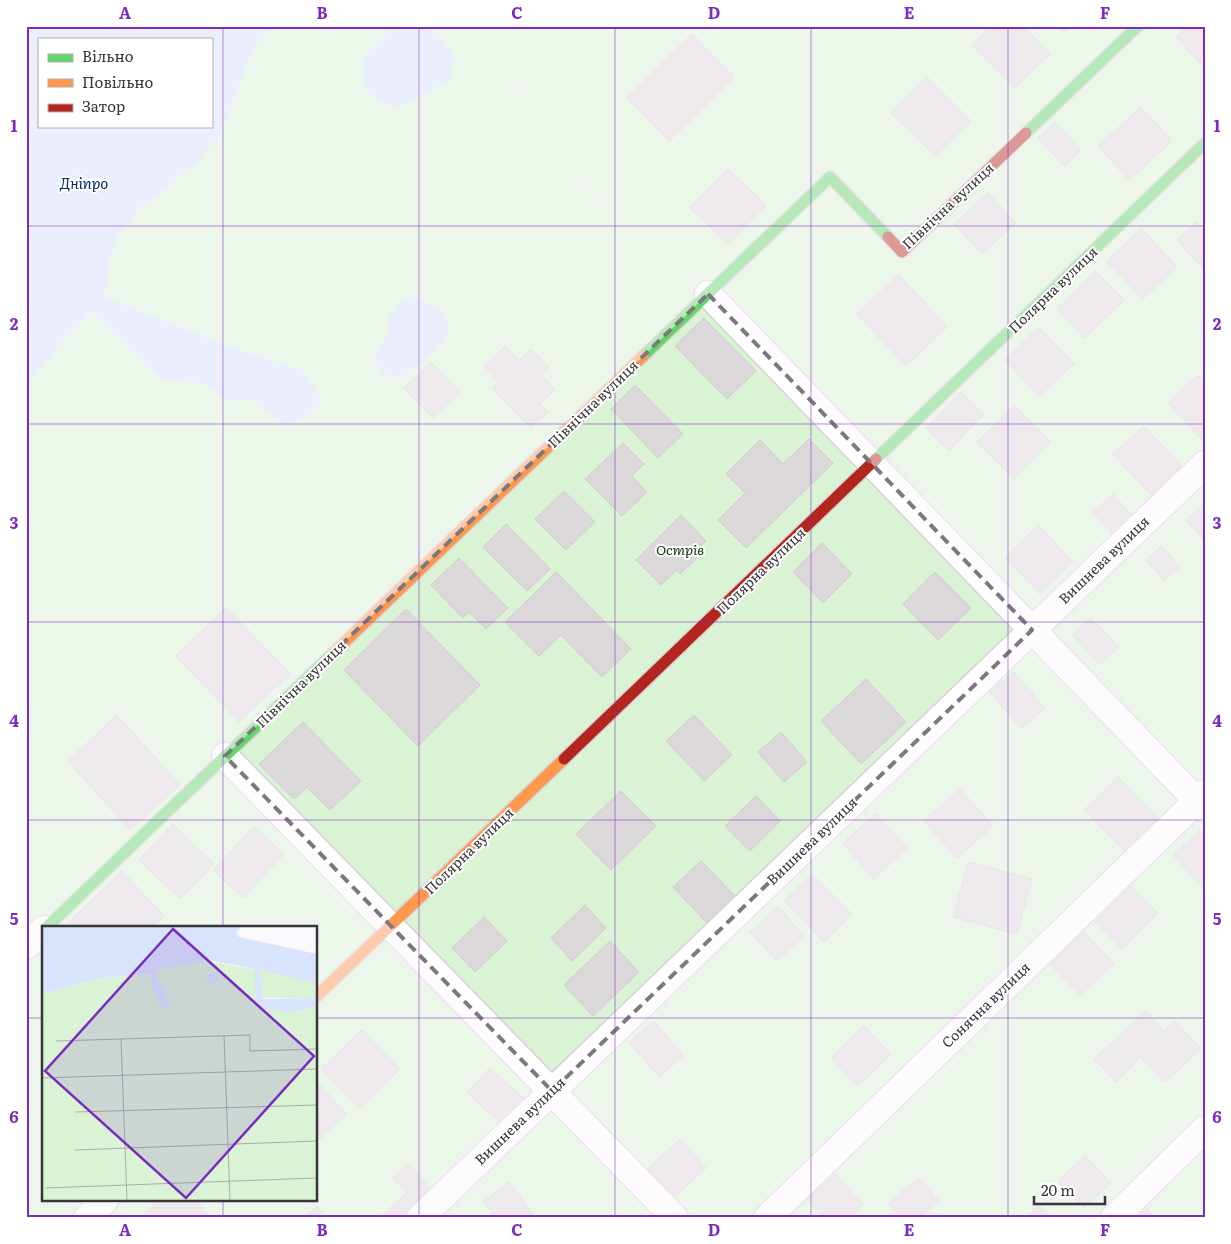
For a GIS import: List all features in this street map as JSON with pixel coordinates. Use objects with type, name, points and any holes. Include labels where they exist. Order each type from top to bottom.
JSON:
[{"type":"street","name":"Північна вулиця","points":[[48,926],[830,177],[902,252],[1138,26]]},
{"type":"street","name":"Полярна вулиця","points":[[318,996],[1205,143]]},
{"type":"street","points":[[702,300],[872,464],[1032,630],[1202,801]]},
{"type":"street","name":"Вишнева вулиця","points":[[420,1218],[1205,464]]},
{"type":"street","points":[[225,756],[675,1218]]},
{"type":"street","name":"Сонячна вулиця","points":[[767,1218],[1202,801]]},
{"type":"street","name":"Північна вулиця","points":[[26,946],[42,932]]},
{"type":"street","points":[[1114,1218],[1205,1130]]},
{"type":"street","points":[[86,1218],[103,1202]]},
{"type":"path","points":[[516,26],[509,67],[541,134],[702,300]]},
{"type":"highlighted area","points":[[708,294],[1032,630],[552,1091],[225,756]]},
{"type":"green space","name":"Острів","points":[[274,26],[1205,26],[1205,1218],[26,1218],[26,385],[104,297],[111,257],[118,236],[141,208],[193,166],[239,81],[249,58],[263,36]]},
{"type":"water","name":"Дніпро","points":[[26,26],[274,26],[263,36],[249,58],[220,136],[193,166],[141,208],[118,236],[111,257],[104,297],[228,346],[301,370],[323,399],[309,415],[284,426],[251,399],[228,402],[207,385],[162,379],[91,311],[26,385]]},
{"type":"water","points":[[394,26],[416,26],[431,30],[437,34],[455,58],[448,81],[399,106],[382,102],[375,97],[369,91],[362,75],[362,66],[367,54]]},
{"type":"water","points":[[415,296],[437,307],[448,321],[448,336],[428,357],[401,377],[383,374],[374,357],[389,330],[389,317],[404,300]]},
{"type":"building","points":[[991,26],[1024,26],[1050,54],[1014,88],[972,45]]},
{"type":"building","points":[[1059,26],[1072,26],[1065,33]]},
{"type":"building","points":[[1188,26],[1205,26],[1204,67],[1176,37]]},
{"type":"building","points":[[692,34],[734,77],[669,141],[627,98]]},
{"type":"building","points":[[927,77],[971,121],[935,156],[891,113]]},
{"type":"building","points":[[1141,107],[1172,141],[1129,180],[1098,146]]},
{"type":"building","points":[[1055,122],[1081,150],[1064,166],[1038,138]]},
{"type":"building","points":[[728,169],[766,205],[728,244],[690,208]]},
{"type":"building","points":[[988,193],[1016,223],[982,254],[954,224]]},
{"type":"building","points":[[1197,222],[1205,230],[1205,271],[1177,240]]},
{"type":"building","points":[[1141,228],[1177,267],[1143,299],[1107,261]]},
{"type":"building","points":[[1095,271],[1124,300],[1085,338],[1057,309]]},
{"type":"building","points":[[899,275],[947,327],[906,366],[857,314]]},
{"type":"building","points":[[704,318],[756,371],[727,399],[675,346]]},
{"type":"building","points":[[1039,327],[1074,364],[1039,396],[1005,360]]},
{"type":"building","points":[[505,346],[519,361],[531,349],[549,367],[541,375],[555,389],[540,404],[548,412],[531,428],[492,388],[499,382],[484,366]]},
{"type":"building","points":[[431,362],[460,392],[433,418],[404,388]]},
{"type":"building","points":[[1198,375],[1205,382],[1205,435],[1201,439],[1168,403]]},
{"type":"building","points":[[635,385],[683,434],[658,458],[611,409]]},
{"type":"building","points":[[961,392],[984,414],[949,451],[926,428]]},
{"type":"building","points":[[1014,405],[1050,442],[1014,479],[977,442]]},
{"type":"building","points":[[1144,426],[1182,466],[1151,495],[1113,454]]},
{"type":"building","points":[[809,439],[833,463],[746,548],[718,520],[745,493],[726,474],[760,440],[783,464]]},
{"type":"building","points":[[623,443],[644,464],[632,476],[647,492],[622,516],[585,479]]},
{"type":"building","points":[[564,491],[595,522],[566,550],[535,519]]},
{"type":"building","points":[[1113,494],[1132,516],[1112,533],[1093,512]]},
{"type":"building","points":[[1205,503],[1205,541],[1186,520]]},
{"type":"building","points":[[681,515],[706,541],[697,550],[701,554],[680,574],[677,570],[661,585],[636,560]]},
{"type":"building","points":[[506,524],[550,569],[527,591],[483,547]]},
{"type":"building","points":[[1038,525],[1073,562],[1040,594],[1005,557]]},
{"type":"building","points":[[822,543],[852,574],[823,603],[793,572]]},
{"type":"building","points":[[1161,546],[1180,567],[1164,580],[1146,560]]},
{"type":"building","points":[[459,558],[508,608],[486,629],[469,612],[463,618],[431,585]]},
{"type":"building","points":[[556,572],[631,649],[602,677],[561,635],[539,656],[505,622]]},
{"type":"building","points":[[935,572],[971,608],[938,640],[903,604]]},
{"type":"building","points":[[226,607],[290,674],[239,722],[176,656]]},
{"type":"building","points":[[406,609],[480,685],[418,746],[344,670]]},
{"type":"building","points":[[1091,618],[1119,647],[1100,665],[1072,635]]},
{"type":"building","points":[[1014,672],[1045,708],[1021,729],[990,692]]},
{"type":"building","points":[[866,679],[906,722],[861,764],[821,721]]},
{"type":"building","points":[[117,715],[180,785],[130,830],[68,761]]},
{"type":"building","points":[[694,715],[732,755],[704,781],[666,741]]},
{"type":"building","points":[[303,722],[361,781],[330,810],[307,787],[294,799],[259,764]]},
{"type":"building","points":[[781,732],[807,762],[784,782],[758,752]]},
{"type":"building","points":[[1118,777],[1158,818],[1125,851],[1084,810]]},
{"type":"building","points":[[960,789],[993,826],[957,858],[924,821]]},
{"type":"building","points":[[621,791],[656,826],[611,870],[576,834]]},
{"type":"building","points":[[756,796],[780,821],[750,851],[725,826]]},
{"type":"building","points":[[875,814],[907,848],[874,879],[843,844]]},
{"type":"building","points":[[173,824],[214,864],[180,899],[139,860]]},
{"type":"building","points":[[254,827],[284,854],[243,898],[213,870]]},
{"type":"building","points":[[1200,830],[1205,836],[1205,890],[1173,855]]},
{"type":"building","points":[[701,861],[735,896],[707,923],[673,887]]},
{"type":"building","points":[[968,862],[1032,879],[1017,934],[953,917]]},
{"type":"building","points":[[122,871],[164,916],[154,926],[65,926]]},
{"type":"building","points":[[812,874],[852,914],[824,942],[784,901]]},
{"type":"building","points":[[1130,886],[1158,913],[1122,949],[1095,922]]},
{"type":"building","points":[[585,905],[606,928],[572,961],[551,938]]},
{"type":"building","points":[[778,907],[804,936],[777,961],[750,932]]},
{"type":"building","points":[[484,917],[507,941],[475,972],[452,948]]},
{"type":"building","points":[[1084,932],[1114,963],[1080,995],[1050,964]]},
{"type":"building","points":[[610,941],[639,972],[593,1016],[564,985]]},
{"type":"building","points":[[1146,1011],[1164,1031],[1175,1021],[1201,1049],[1165,1082],[1141,1057],[1116,1082],[1094,1059]]},
{"type":"building","points":[[654,1021],[683,1056],[659,1077],[629,1042]]},
{"type":"building","points":[[864,1026],[891,1054],[858,1086],[831,1058]]},
{"type":"building","points":[[362,1030],[400,1069],[360,1108],[321,1069]]},
{"type":"building","points":[[490,1068],[528,1102],[505,1127],[467,1093]]},
{"type":"building","points":[[318,1083],[347,1114],[318,1140]]},
{"type":"building","points":[[680,1139],[706,1168],[672,1199],[646,1171]]},
{"type":"building","points":[[1085,1156],[1111,1183],[1084,1208],[1058,1181]]},
{"type":"building","points":[[409,1164],[436,1195],[409,1218],[379,1218],[407,1193],[393,1178]]},
{"type":"building","points":[[835,1174],[863,1205],[849,1218],[824,1218],[808,1199]]},
{"type":"building","points":[[919,1178],[939,1201],[919,1218],[901,1218],[888,1203]]},
{"type":"building","points":[[509,1182],[533,1214],[528,1218],[496,1218],[483,1202]]},
{"type":"building","points":[[157,1202],[197,1202],[212,1218],[146,1218],[143,1215]]},
{"type":"building","points":[[1039,1205],[1051,1218],[1026,1218]]},
{"type":"building","points":[[317,1206],[328,1218],[305,1218]]},
{"type":"building","points":[[1147,1208],[1156,1218],[1137,1218]]},
{"type":"traffic: fast","points":[[1026,133],[1138,26]]},
{"type":"traffic: fast","points":[[876,459],[1205,143]]},
{"type":"traffic: fast","points":[[643,356],[830,177],[888,237]]},
{"type":"traffic: fast","points":[[48,926],[334,652]]},
{"type":"traffic: slow","points":[[334,652],[643,356]]},
{"type":"traffic: slow","points":[[318,995],[564,759]]},
{"type":"traffic: jam","points":[[888,237],[902,252],[1026,133]]},
{"type":"traffic: jam","points":[[564,759],[876,459]]}]
